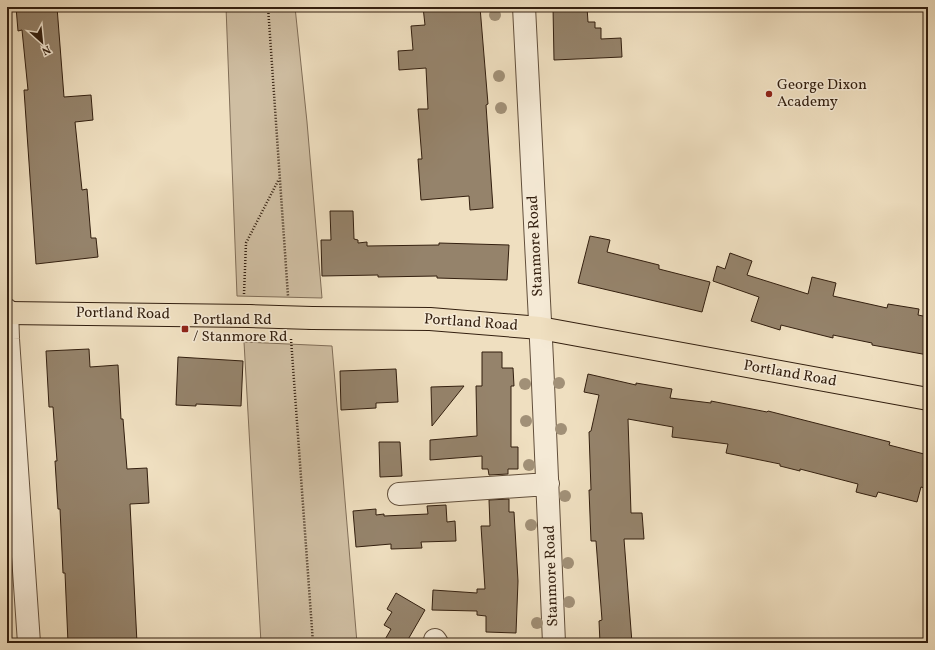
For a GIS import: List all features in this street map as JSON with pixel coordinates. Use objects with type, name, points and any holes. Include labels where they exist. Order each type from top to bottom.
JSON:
[{"type":"main road","name":"Portland Road","points":[[7,312],[430,319],[540,328],[928,399]]},
{"type":"street","name":"Stanmore Road","points":[[524,7],[548,484],[554,643]]},
{"type":"street","points":[[7,312],[29,643]]},
{"type":"street","points":[[399,494],[548,484]]},
{"type":"path","points":[[246,316],[246,243],[279,179]]},
{"type":"shaded area","points":[[226,7],[295,7],[307,122],[322,298],[237,296]]},
{"type":"shaded area","points":[[244,342],[332,346],[357,643],[261,643]]},
{"type":"building","points":[[16,7],[57,7],[64,97],[91,95],[93,120],[75,122],[82,190],[87,189],[91,238],[96,238],[98,257],[36,264],[24,90],[28,90],[22,30],[18,31]]},
{"type":"building","points":[[423,7],[480,7],[488,104],[486,105],[493,208],[470,210],[469,196],[421,200],[418,159],[422,159],[418,109],[428,109],[426,68],[399,70],[398,51],[413,50],[411,26],[425,25]]},
{"type":"building","points":[[553,7],[587,7],[588,22],[595,22],[595,28],[601,28],[601,39],[621,38],[622,57],[554,60]]},
{"type":"building","points":[[330,211],[353,211],[354,239],[358,240],[358,243],[367,242],[367,246],[439,245],[439,243],[509,245],[507,280],[437,278],[437,276],[322,276],[321,240],[331,240]]},
{"type":"building","points":[[590,236],[610,240],[607,252],[659,265],[659,269],[710,282],[702,312],[578,283]]},
{"type":"building","points":[[730,253],[752,261],[747,275],[808,294],[812,277],[836,283],[833,296],[887,308],[888,304],[919,309],[918,315],[928,317],[928,355],[872,345],[872,343],[833,335],[833,338],[781,325],[780,330],[751,321],[759,297],[713,281],[717,266],[725,269]]},
{"type":"building","points":[[89,349],[90,367],[118,365],[121,419],[123,419],[127,469],[147,468],[149,503],[130,504],[137,643],[68,643],[65,573],[63,573],[60,509],[58,509],[55,461],[57,461],[53,407],[49,407],[46,351]]},
{"type":"building","points":[[482,352],[502,352],[502,368],[513,368],[514,386],[511,386],[511,447],[518,447],[518,469],[508,469],[508,474],[489,475],[488,469],[482,469],[482,456],[430,460],[430,440],[477,436],[476,386],[482,386]]},
{"type":"building","points":[[178,357],[243,361],[241,406],[196,404],[196,406],[176,405]]},
{"type":"building","points":[[396,369],[398,402],[376,403],[376,408],[341,410],[340,371]]},
{"type":"building","points":[[588,374],[636,385],[636,383],[672,389],[670,398],[711,403],[711,401],[768,411],[890,442],[889,445],[928,455],[928,489],[921,487],[917,502],[878,492],[876,497],[856,492],[858,484],[800,469],[800,471],[780,466],[780,464],[726,453],[728,444],[672,437],[673,427],[628,419],[631,513],[642,513],[644,539],[624,539],[632,643],[600,643],[599,621],[602,620],[596,541],[591,541],[589,490],[591,490],[589,432],[591,431],[599,395],[584,392]]},
{"type":"building","points":[[464,386],[432,426],[431,387]]},
{"type":"building","points":[[379,442],[400,442],[402,476],[380,477]]},
{"type":"building","points":[[509,499],[509,512],[514,512],[518,581],[516,633],[486,632],[486,616],[477,615],[477,611],[432,610],[433,590],[477,593],[477,589],[485,589],[481,526],[490,526],[489,500]]},
{"type":"building","points":[[446,505],[447,522],[455,521],[456,541],[421,542],[422,548],[391,549],[391,544],[356,547],[353,511],[376,509],[376,515],[384,514],[384,516],[428,514],[427,506]]},
{"type":"building","points":[[396,593],[425,610],[406,643],[383,643],[391,629],[384,625],[392,612],[387,609]]},
{"type":"place","name":"George Dixon Academy","points":[[769,94]]},
{"type":"place","name":"Portland Rd / Stanmore Rd","points":[[185,329]]}]
